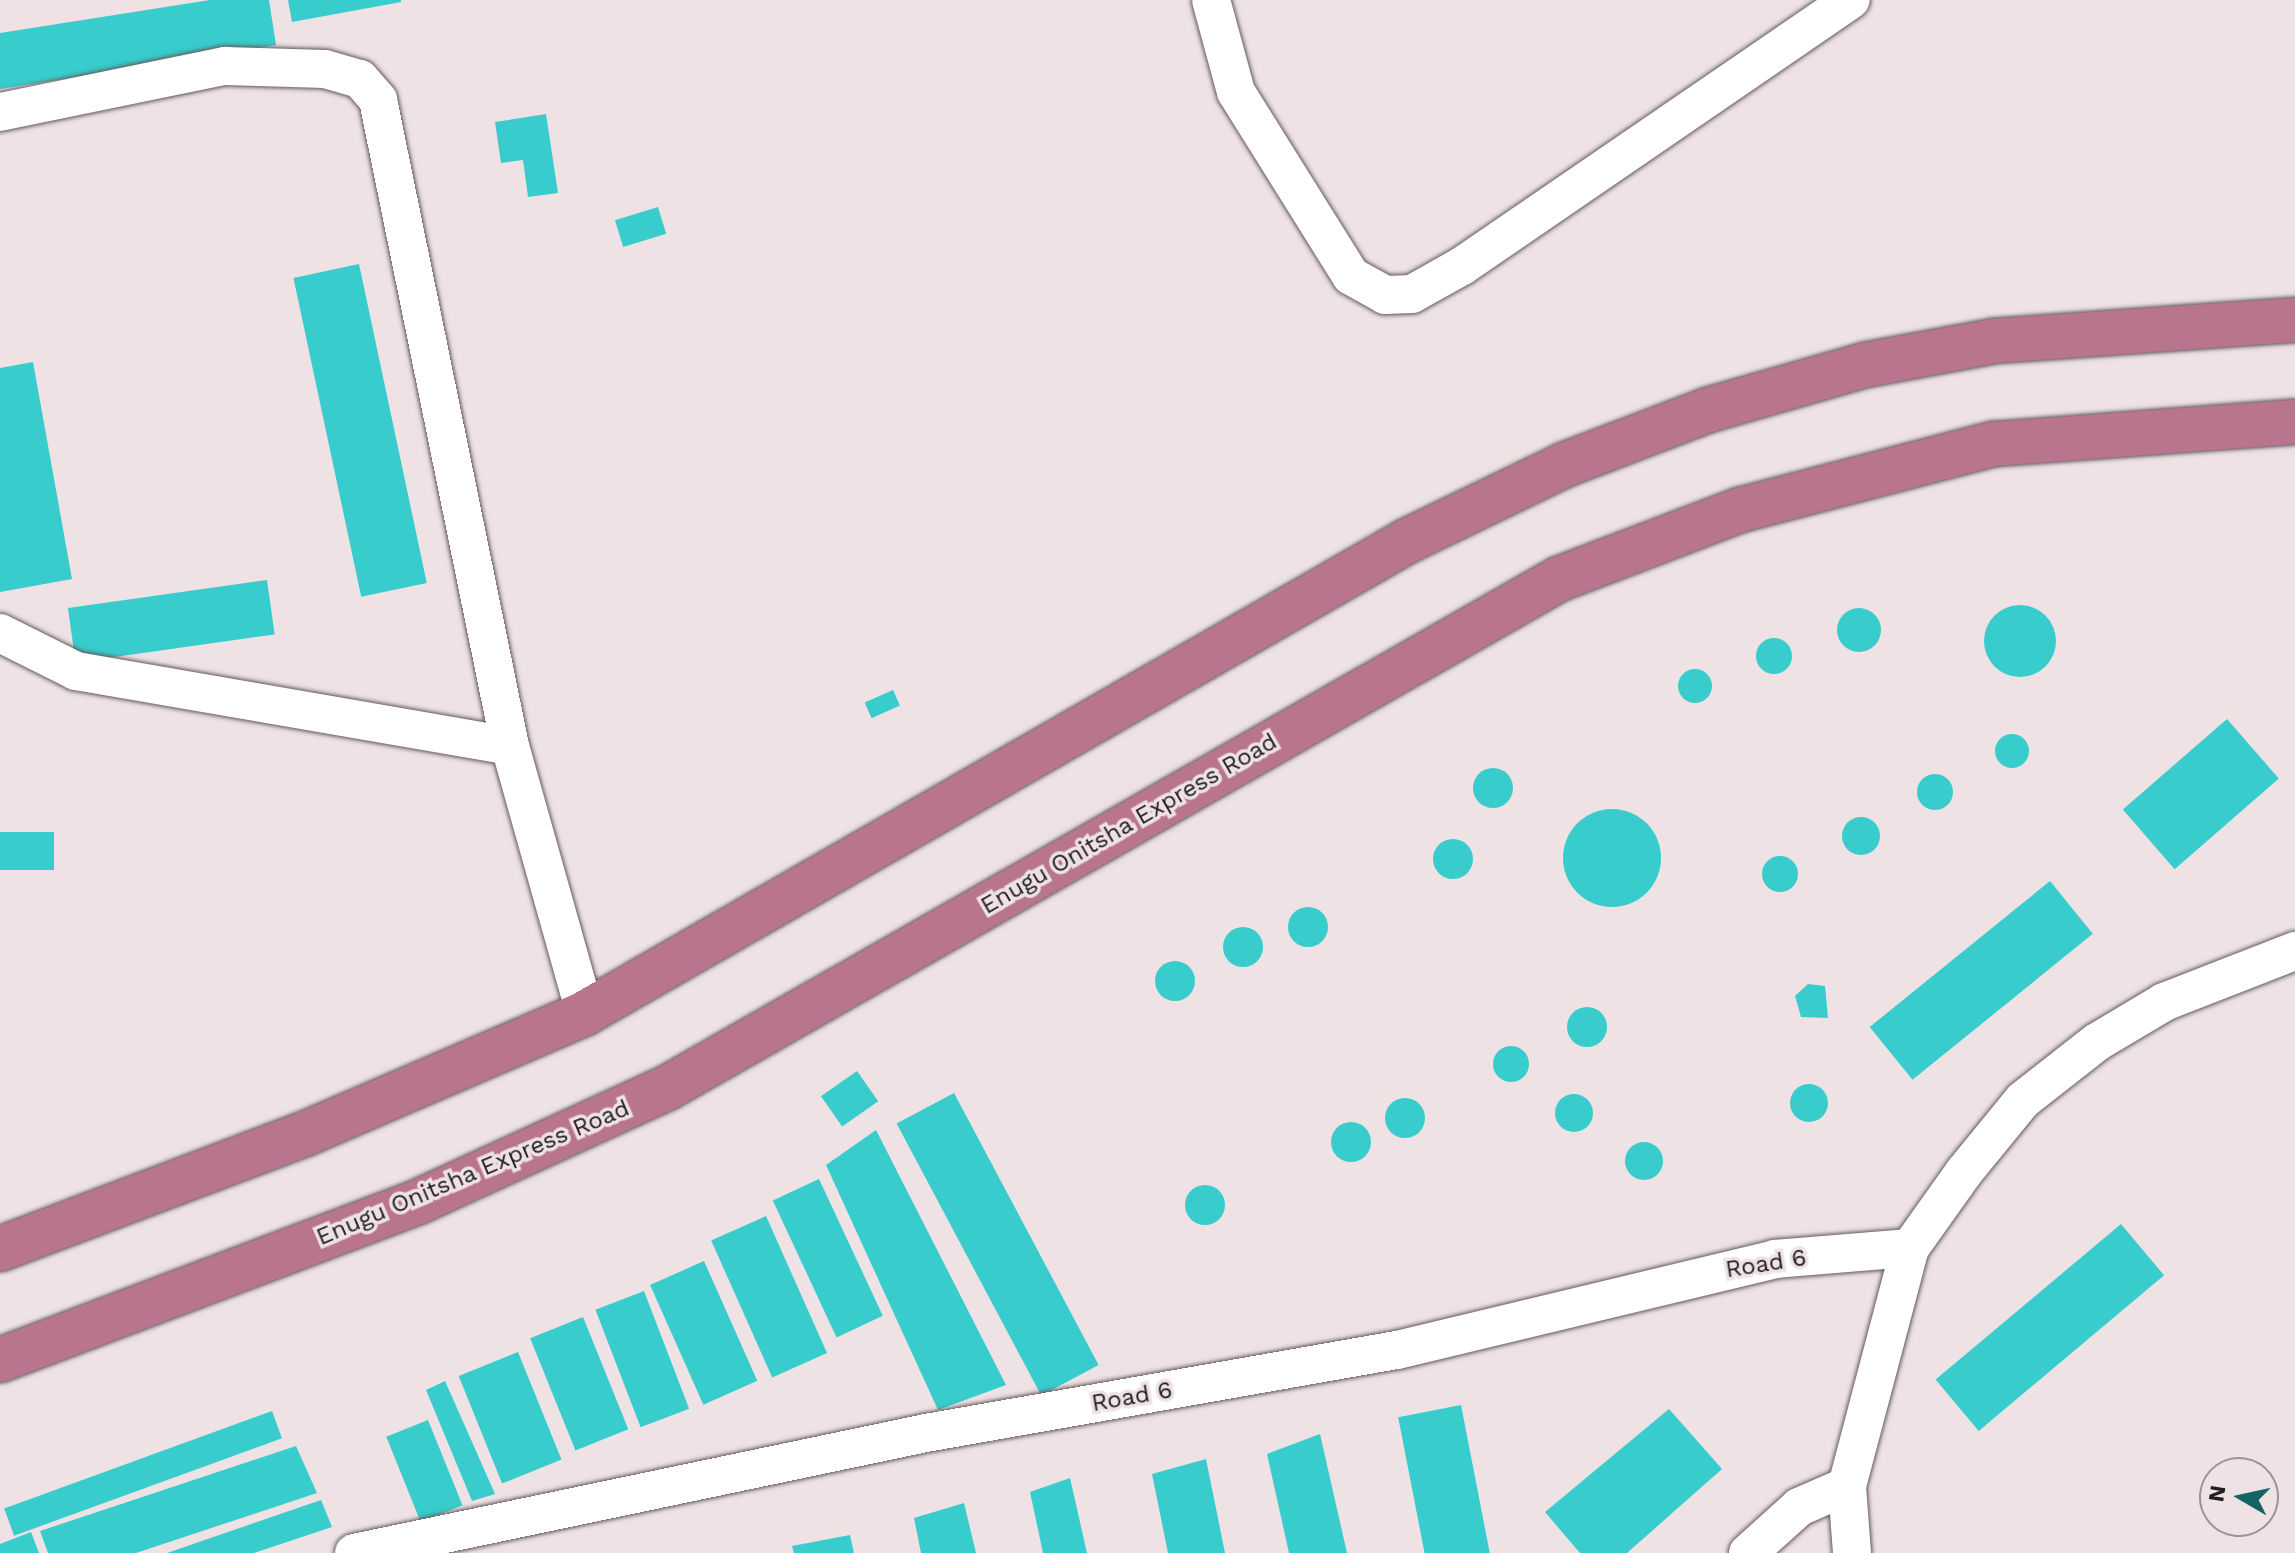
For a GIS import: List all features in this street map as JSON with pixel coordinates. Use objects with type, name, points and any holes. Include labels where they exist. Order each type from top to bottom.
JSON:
[{"type":"highway","points":[[0,1249],[307,1133],[585,1013],[1407,541],[1564,465],[1708,410],[1865,365],[1994,341],[2295,320]]},
{"type":"highway","name":"Enugu Onitsha Express Road","points":[[0,1360],[420,1201],[667,1088],[1559,579],[1740,510],[1994,444],[2295,422]]},
{"type":"street","points":[[1211,0],[1236,92],[1351,276],[1385,295],[1412,294],[1462,266],[1851,0]]},
{"type":"street","points":[[0,112],[225,66],[325,69],[360,79],[378,100],[510,746],[585,1013]]},
{"type":"street","points":[[0,633],[76,671],[510,746]]},
{"type":"street","points":[[1852,1553],[1847,1486],[1910,1248],[2023,1100],[2097,1042],[2164,1002],[2295,951]]},
{"type":"street","name":"Road 6","points":[[354,1553],[926,1433],[1397,1350],[1775,1259],[1910,1248]]},
{"type":"street","points":[[1748,1553],[1799,1507],[1847,1486]]},
{"type":"building","points":[[210,0],[269,0],[276,45],[0,89],[0,33]]},
{"type":"building","points":[[288,0],[401,0],[401,2],[292,22]]},
{"type":"building","points":[[546,114],[558,193],[528,197],[523,160],[501,163],[495,122]]},
{"type":"building","points":[[658,207],[666,234],[623,247],[615,220]]},
{"type":"building","points":[[359,264],[427,583],[361,597],[293,278]]},
{"type":"building","points":[[33,362],[72,579],[0,592],[0,368]]},
{"type":"building","points":[[267,580],[275,634],[76,662],[68,608]]},
{"type":"building","points":[[2027,605],[2046,615],[2054,627],[2054,655],[2046,667],[2034,675],[2013,677],[1994,667],[1986,655],[1984,634],[1994,615],[2006,607]]},
{"type":"building","points":[[1859,608],[1874,615],[1881,630],[1874,645],[1859,652],[1844,645],[1837,630],[1844,615]]},
{"type":"building","points":[[1774,638],[1787,643],[1792,656],[1787,669],[1774,674],[1761,669],[1756,656],[1761,643]]},
{"type":"building","points":[[1695,669],[1707,674],[1712,686],[1707,698],[1695,703],[1683,698],[1678,686],[1683,674]]},
{"type":"building","points":[[893,690],[900,706],[872,718],[865,703]]},
{"type":"building","points":[[2227,719],[2279,779],[2175,869],[2123,810]]},
{"type":"building","points":[[2012,734],[2024,739],[2029,751],[2024,763],[2012,768],[2000,763],[1995,751],[2000,739]]},
{"type":"building","points":[[1493,768],[1507,774],[1513,788],[1507,802],[1493,808],[1479,802],[1473,788],[1479,774]]},
{"type":"building","points":[[1935,774],[1948,779],[1953,792],[1948,805],[1935,810],[1922,805],[1917,792],[1922,779]]},
{"type":"building","points":[[1612,809],[1631,812],[1647,823],[1658,839],[1661,858],[1658,877],[1647,893],[1631,904],[1612,907],[1593,904],[1577,893],[1566,877],[1563,858],[1566,839],[1577,823],[1593,812]]},
{"type":"building","points":[[1861,817],[1874,823],[1880,836],[1874,849],[1861,855],[1848,849],[1842,836],[1848,823]]},
{"type":"building","points":[[0,832],[54,832],[54,870],[0,870]]},
{"type":"building","points":[[1453,839],[1467,845],[1473,859],[1467,873],[1453,879],[1439,873],[1433,859],[1439,845]]},
{"type":"building","points":[[1780,856],[1793,861],[1798,874],[1793,887],[1780,892],[1767,887],[1762,874],[1767,861]]},
{"type":"building","points":[[2050,881],[2093,934],[1912,1080],[1870,1027]]},
{"type":"building","points":[[1308,907],[1322,913],[1328,927],[1322,941],[1308,947],[1294,941],[1288,927],[1294,913]]},
{"type":"building","points":[[1243,927],[1257,933],[1263,947],[1257,961],[1243,967],[1229,961],[1223,947],[1229,933]]},
{"type":"building","points":[[1175,961],[1189,967],[1195,981],[1189,995],[1175,1001],[1161,995],[1155,981],[1161,967]]},
{"type":"building","points":[[1808,984],[1825,986],[1828,1018],[1801,1017],[1795,996]]},
{"type":"building","points":[[1587,1007],[1601,1013],[1607,1027],[1601,1041],[1587,1047],[1573,1041],[1567,1027],[1573,1013]]},
{"type":"building","points":[[1511,1046],[1524,1051],[1529,1064],[1524,1077],[1511,1082],[1498,1077],[1493,1064],[1498,1051]]},
{"type":"building","points":[[857,1071],[878,1101],[842,1127],[821,1096]]},
{"type":"building","points":[[1809,1084],[1823,1089],[1828,1103],[1823,1117],[1809,1122],[1795,1117],[1790,1103],[1795,1089]]},
{"type":"building","points":[[954,1093],[1099,1365],[1041,1395],[897,1124]]},
{"type":"building","points":[[1574,1094],[1588,1099],[1593,1113],[1588,1127],[1574,1132],[1560,1127],[1555,1113],[1560,1099]]},
{"type":"building","points":[[1405,1098],[1419,1104],[1425,1118],[1419,1132],[1405,1138],[1391,1132],[1385,1118],[1391,1104]]},
{"type":"building","points":[[1351,1122],[1365,1128],[1371,1142],[1365,1156],[1351,1162],[1337,1156],[1331,1142],[1337,1128]]},
{"type":"building","points":[[876,1130],[1006,1385],[938,1410],[826,1165]]},
{"type":"building","points":[[1644,1142],[1658,1147],[1663,1161],[1658,1175],[1644,1180],[1630,1175],[1625,1161],[1630,1147]]},
{"type":"building","points":[[819,1179],[883,1316],[837,1337],[773,1201]]},
{"type":"building","points":[[1205,1185],[1219,1191],[1225,1205],[1219,1219],[1205,1225],[1191,1219],[1185,1205],[1191,1191]]},
{"type":"building","points":[[766,1216],[827,1353],[772,1377],[711,1240]]},
{"type":"building","points":[[2121,1224],[2164,1275],[1979,1431],[1936,1380]]},
{"type":"building","points":[[704,1261],[757,1381],[703,1405],[650,1285]]},
{"type":"building","points":[[644,1291],[689,1409],[641,1427],[595,1310]]},
{"type":"building","points":[[583,1317],[628,1429],[575,1451],[530,1338]]},
{"type":"building","points":[[518,1352],[561,1460],[502,1484],[459,1376]]},
{"type":"building","points":[[445,1381],[495,1494],[472,1501],[426,1390]]},
{"type":"building","points":[[1461,1405],[1490,1553],[1425,1553],[1398,1417]]},
{"type":"building","points":[[1669,1409],[1722,1469],[1627,1553],[1580,1553],[1545,1512]]},
{"type":"building","points":[[272,1411],[282,1438],[14,1536],[4,1508]]},
{"type":"building","points":[[428,1420],[462,1505],[421,1522],[386,1437]]},
{"type":"building","points":[[1320,1434],[1347,1553],[1289,1553],[1267,1454]]},
{"type":"building","points":[[296,1446],[317,1493],[136,1553],[48,1553],[40,1531]]},
{"type":"building","points":[[1206,1459],[1225,1553],[1168,1553],[1152,1474]]},
{"type":"building","points":[[1070,1478],[1087,1553],[1043,1553],[1030,1492]]},
{"type":"building","points":[[321,1500],[332,1527],[254,1553],[167,1553]]},
{"type":"building","points":[[964,1503],[976,1553],[921,1553],[914,1518]]},
{"type":"building","points":[[31,1532],[39,1553],[0,1553],[0,1544]]},
{"type":"building","points":[[850,1535],[854,1553],[794,1553],[792,1546]]}]
